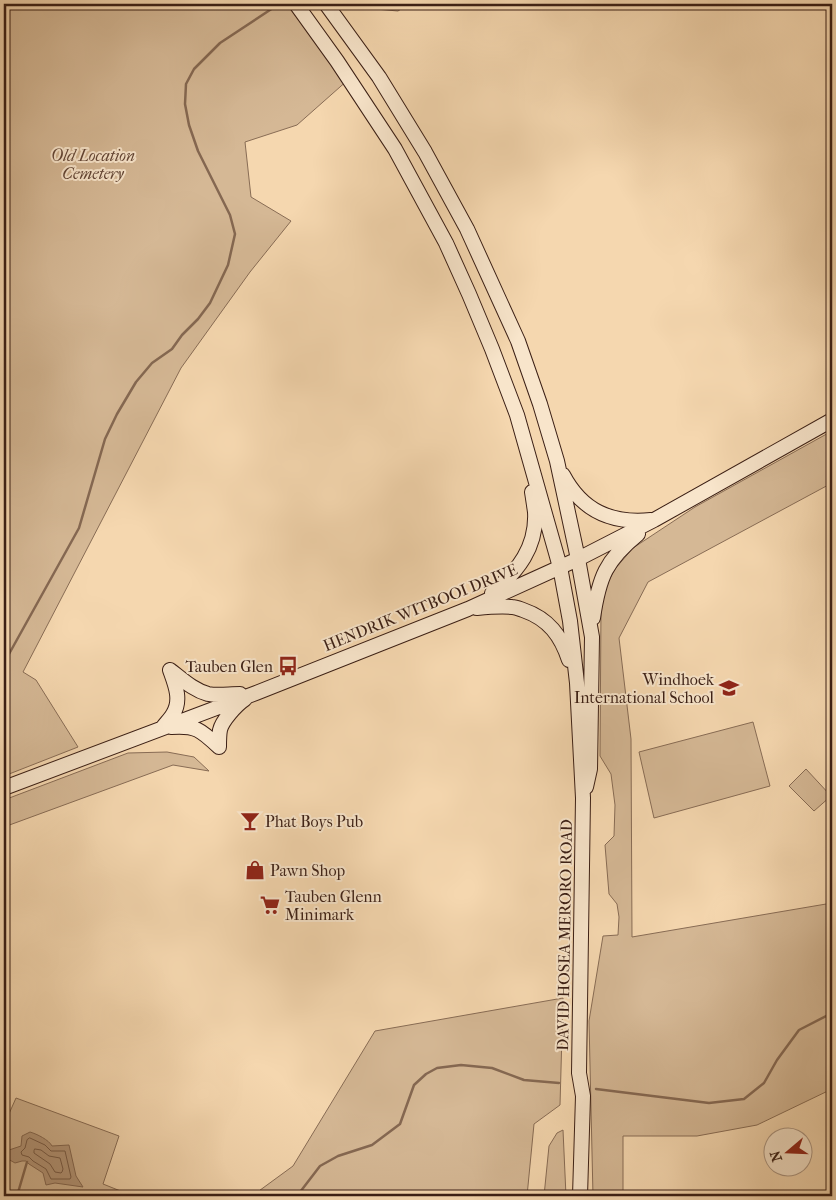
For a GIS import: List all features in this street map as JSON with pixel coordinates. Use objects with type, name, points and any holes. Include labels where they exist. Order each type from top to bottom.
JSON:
[{"type":"main road","name":"DAVID HOSEA MERORO ROAD","points":[[296,4],[337,61],[395,149],[446,243],[492,349],[524,435],[560,567],[570,621],[577,683],[583,798],[579,1073],[583,1096],[580,1196]]},
{"type":"main road","name":"DAVID HOSEA MERORO ROAD","points":[[328,8],[379,78],[420,143],[468,229],[518,341],[540,404],[556,461],[578,558],[592,637],[590,769],[583,798]]},
{"type":"main road","name":"HENDRIK WITBOOI DRIVE","points":[[4,788],[468,609],[560,567],[654,520],[832,420]]},
{"type":"main road","points":[[468,609],[493,592],[520,565],[528,551],[534,533],[535,512],[524,435]]},
{"type":"main road","points":[[556,461],[568,483],[590,508],[602,515],[615,518],[631,521],[654,520]]},
{"type":"main road","points":[[592,637],[596,595],[606,568],[616,554],[654,520]]},
{"type":"main road","points":[[468,609],[513,607],[534,614],[558,634],[566,649],[577,683]]},
{"type":"main road","points":[[162,727],[174,714],[177,702],[176,690],[170,670],[194,688],[208,694],[222,695],[256,692]]},
{"type":"main road","points":[[162,727],[190,727],[198,729],[219,747],[220,730],[226,718],[240,703],[256,692]]},
{"type":"main road","name":"DAVID HOSEA MERORO ROAD","points":[[573,1196],[574,1095],[579,1073]]},
{"type":"green space","name":"Old Location Cemetery","points":[[4,4],[296,4],[349,79],[297,125],[245,142],[251,197],[291,221],[250,272],[181,368],[23,672],[36,680],[78,747],[4,776]]},
{"type":"green space","points":[[351,4],[409,4],[398,11],[353,7]]},
{"type":"green space","points":[[832,431],[832,483],[648,582],[619,638],[631,739],[632,937],[832,903],[832,1089],[757,1125],[697,1136],[623,1136],[623,1196],[593,1196],[589,1021],[603,936],[618,935],[619,917],[617,904],[609,894],[605,845],[614,836],[615,805],[611,774],[600,756],[601,608],[604,589],[615,569],[633,548],[695,507]]},
{"type":"green space","points":[[753,722],[770,786],[654,818],[639,752]]},
{"type":"green space","points":[[167,752],[194,757],[209,771],[173,765],[4,827],[4,800],[128,753]]},
{"type":"green space","points":[[806,769],[831,796],[814,811],[789,786]]},
{"type":"green space","points":[[563,998],[560,1105],[534,1124],[527,1196],[252,1196],[293,1166],[375,1031]]},
{"type":"green space","points":[[16,1098],[119,1136],[103,1184],[133,1196],[4,1196],[4,1125]]},
{"type":"green space","points":[[563,1130],[566,1196],[544,1196],[549,1146],[557,1133]]},
{"type":"water","points":[[30,1132],[43,1138],[52,1146],[69,1145],[76,1176],[83,1187],[55,1183],[46,1185],[43,1173],[26,1161],[15,1163],[8,1159],[9,1150],[21,1146],[22,1136]]},
{"type":"waterway","points":[[4,663],[79,528],[105,439],[117,414],[136,382],[152,363],[172,349],[210,303],[228,265],[235,234],[230,215],[198,151],[189,125],[185,104],[186,84],[194,69],[220,43],[279,4]]},
{"type":"waterway","points":[[596,1089],[709,1103],[744,1099],[764,1083],[777,1060],[799,1030],[832,1013]]},
{"type":"waterway","points":[[297,1196],[320,1166],[338,1156],[372,1145],[400,1124],[414,1085],[426,1074],[437,1068],[461,1065],[492,1068],[524,1080],[559,1083]]},
{"type":"waterway","points":[[17,1196],[27,1162]]},
{"type":"place","name":"Tauben Glen","points":[[288,666]]},
{"type":"place","name":"Windhoek International School","points":[[729,688]]},
{"type":"place","name":"Phat Boys Pub","points":[[250,821]]},
{"type":"place","name":"Pawn Shop","points":[[255,870]]},
{"type":"place","name":"Tauben Glenn Minimark","points":[[270,905]]}]
